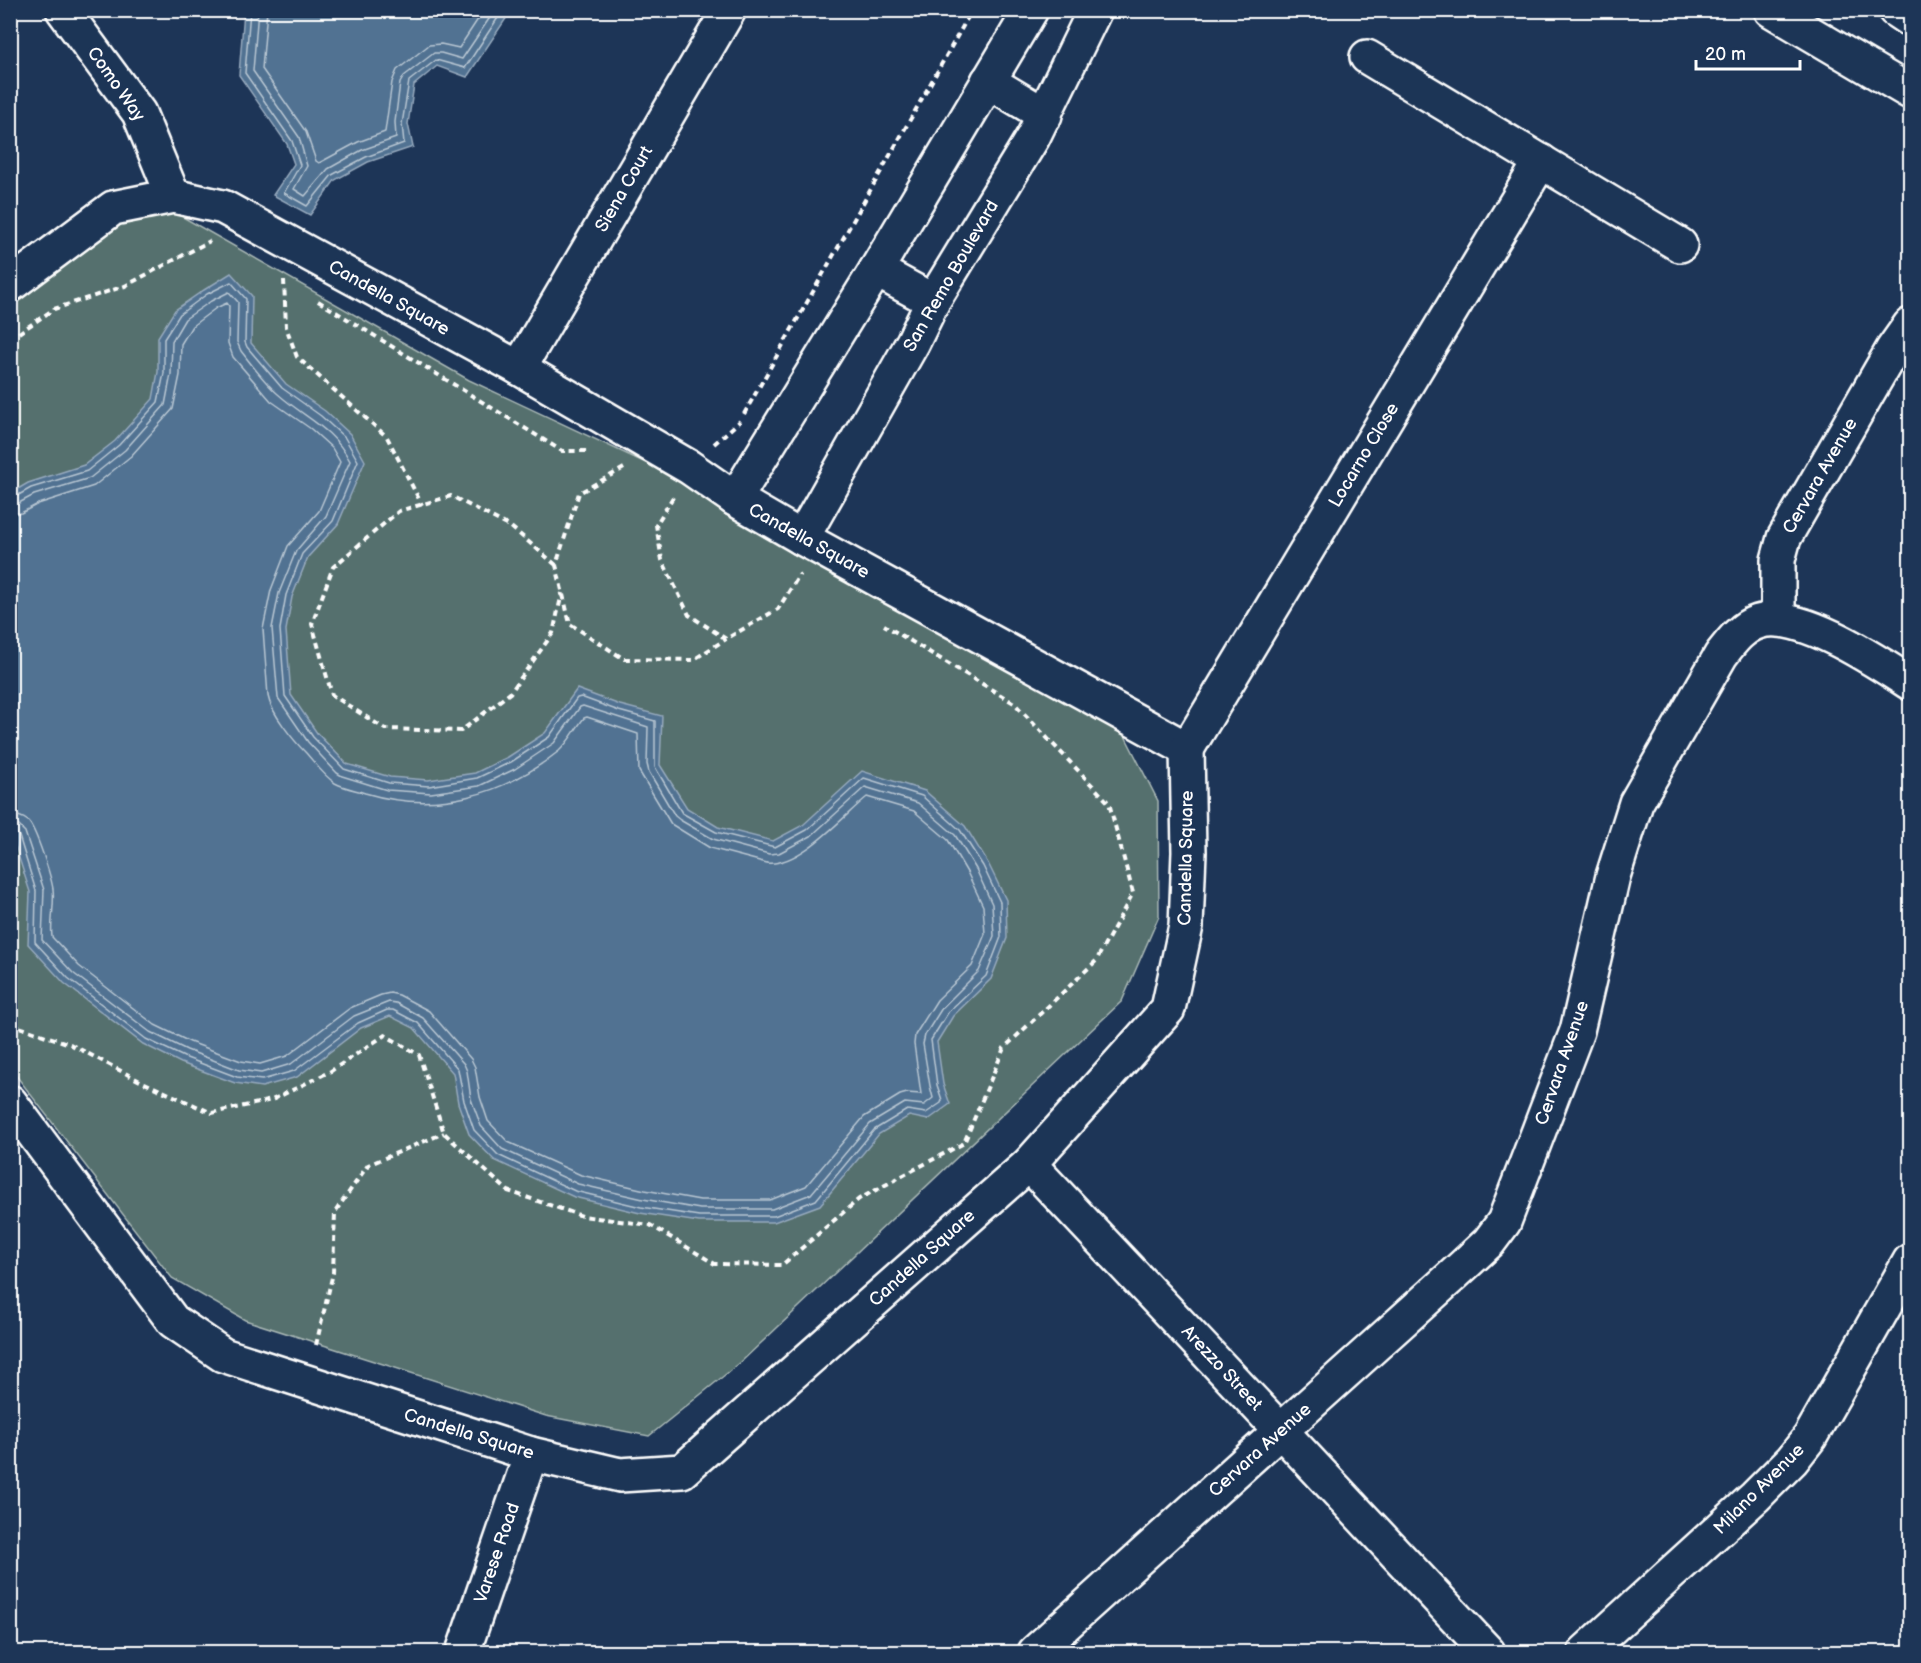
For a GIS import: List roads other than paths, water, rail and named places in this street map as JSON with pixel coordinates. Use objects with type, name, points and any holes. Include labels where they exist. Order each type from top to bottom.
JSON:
[{"type":"main road","name":"Como Way","points":[[63,10],[140,113],[173,196]]},
{"type":"main road","name":"Siena Court","points":[[519,368],[729,10]]},
{"type":"main road","points":[[735,499],[876,270],[1031,10]]},
{"type":"main road","name":"San Remo Boulevard","points":[[804,552],[933,301],[1045,115],[1095,10]]},
{"type":"main road","points":[[1771,10],[1911,92]]},
{"type":"main road","points":[[1895,10],[1911,20]]},
{"type":"main road","points":[[1367,57],[1680,245]]},
{"type":"main road","points":[[987,81],[1045,115]]},
{"type":"main road","name":"Locarno Close","points":[[1187,749],[1541,161]]},
{"type":"main road","name":"Candella Square","points":[[10,285],[113,208],[173,196],[223,207],[519,368],[689,467],[804,552],[1187,749],[1189,852],[1186,926],[1168,1010],[1029,1164],[682,1471],[620,1475],[531,1454],[223,1355],[173,1321],[10,1102]]},
{"type":"main road","points":[[876,270],[933,301]]},
{"type":"main road","name":"Cervara Avenue","points":[[1035,1653],[1458,1271],[1489,1242],[1504,1222],[1577,1031],[1613,876],[1636,803],[1720,655],[1735,636],[1757,622],[1778,619],[1778,560],[1784,538],[1893,349],[1911,325]]},
{"type":"main road","points":[[1778,619],[1802,623],[1837,639],[1911,683]]},
{"type":"main road","name":"Arezzo Street","points":[[1029,1164],[1488,1653]]},
{"type":"main road","name":"Milano Avenue","points":[[1585,1653],[1792,1460],[1810,1437],[1911,1261]]},
{"type":"main road","name":"Varese Road","points":[[463,1653],[531,1454]]},
{"type":"water","points":[[244,10],[511,11],[467,77],[437,66],[414,85],[408,124],[413,147],[368,162],[335,180],[310,215],[273,195],[294,164],[287,144],[239,75]]},
{"type":"water","points":[[231,273],[252,296],[251,343],[286,384],[325,411],[350,434],[365,461],[338,524],[308,557],[292,597],[286,630],[291,695],[317,733],[347,764],[390,777],[428,780],[475,773],[508,757],[545,733],[577,689],[620,705],[662,716],[660,765],[687,808],[718,827],[773,841],[803,825],[862,771],[925,791],[965,826],[988,863],[1006,900],[1007,938],[991,979],[953,1016],[937,1042],[943,1084],[950,1104],[928,1120],[909,1116],[879,1134],[820,1205],[774,1222],[699,1222],[640,1213],[574,1197],[494,1160],[469,1134],[458,1103],[453,1073],[414,1028],[390,1016],[361,1028],[297,1077],[262,1087],[235,1083],[181,1063],[143,1044],[64,983],[28,944],[30,892],[10,830],[11,493],[28,483],[84,465],[115,441],[153,399],[158,372],[158,337],[175,310]]}]
